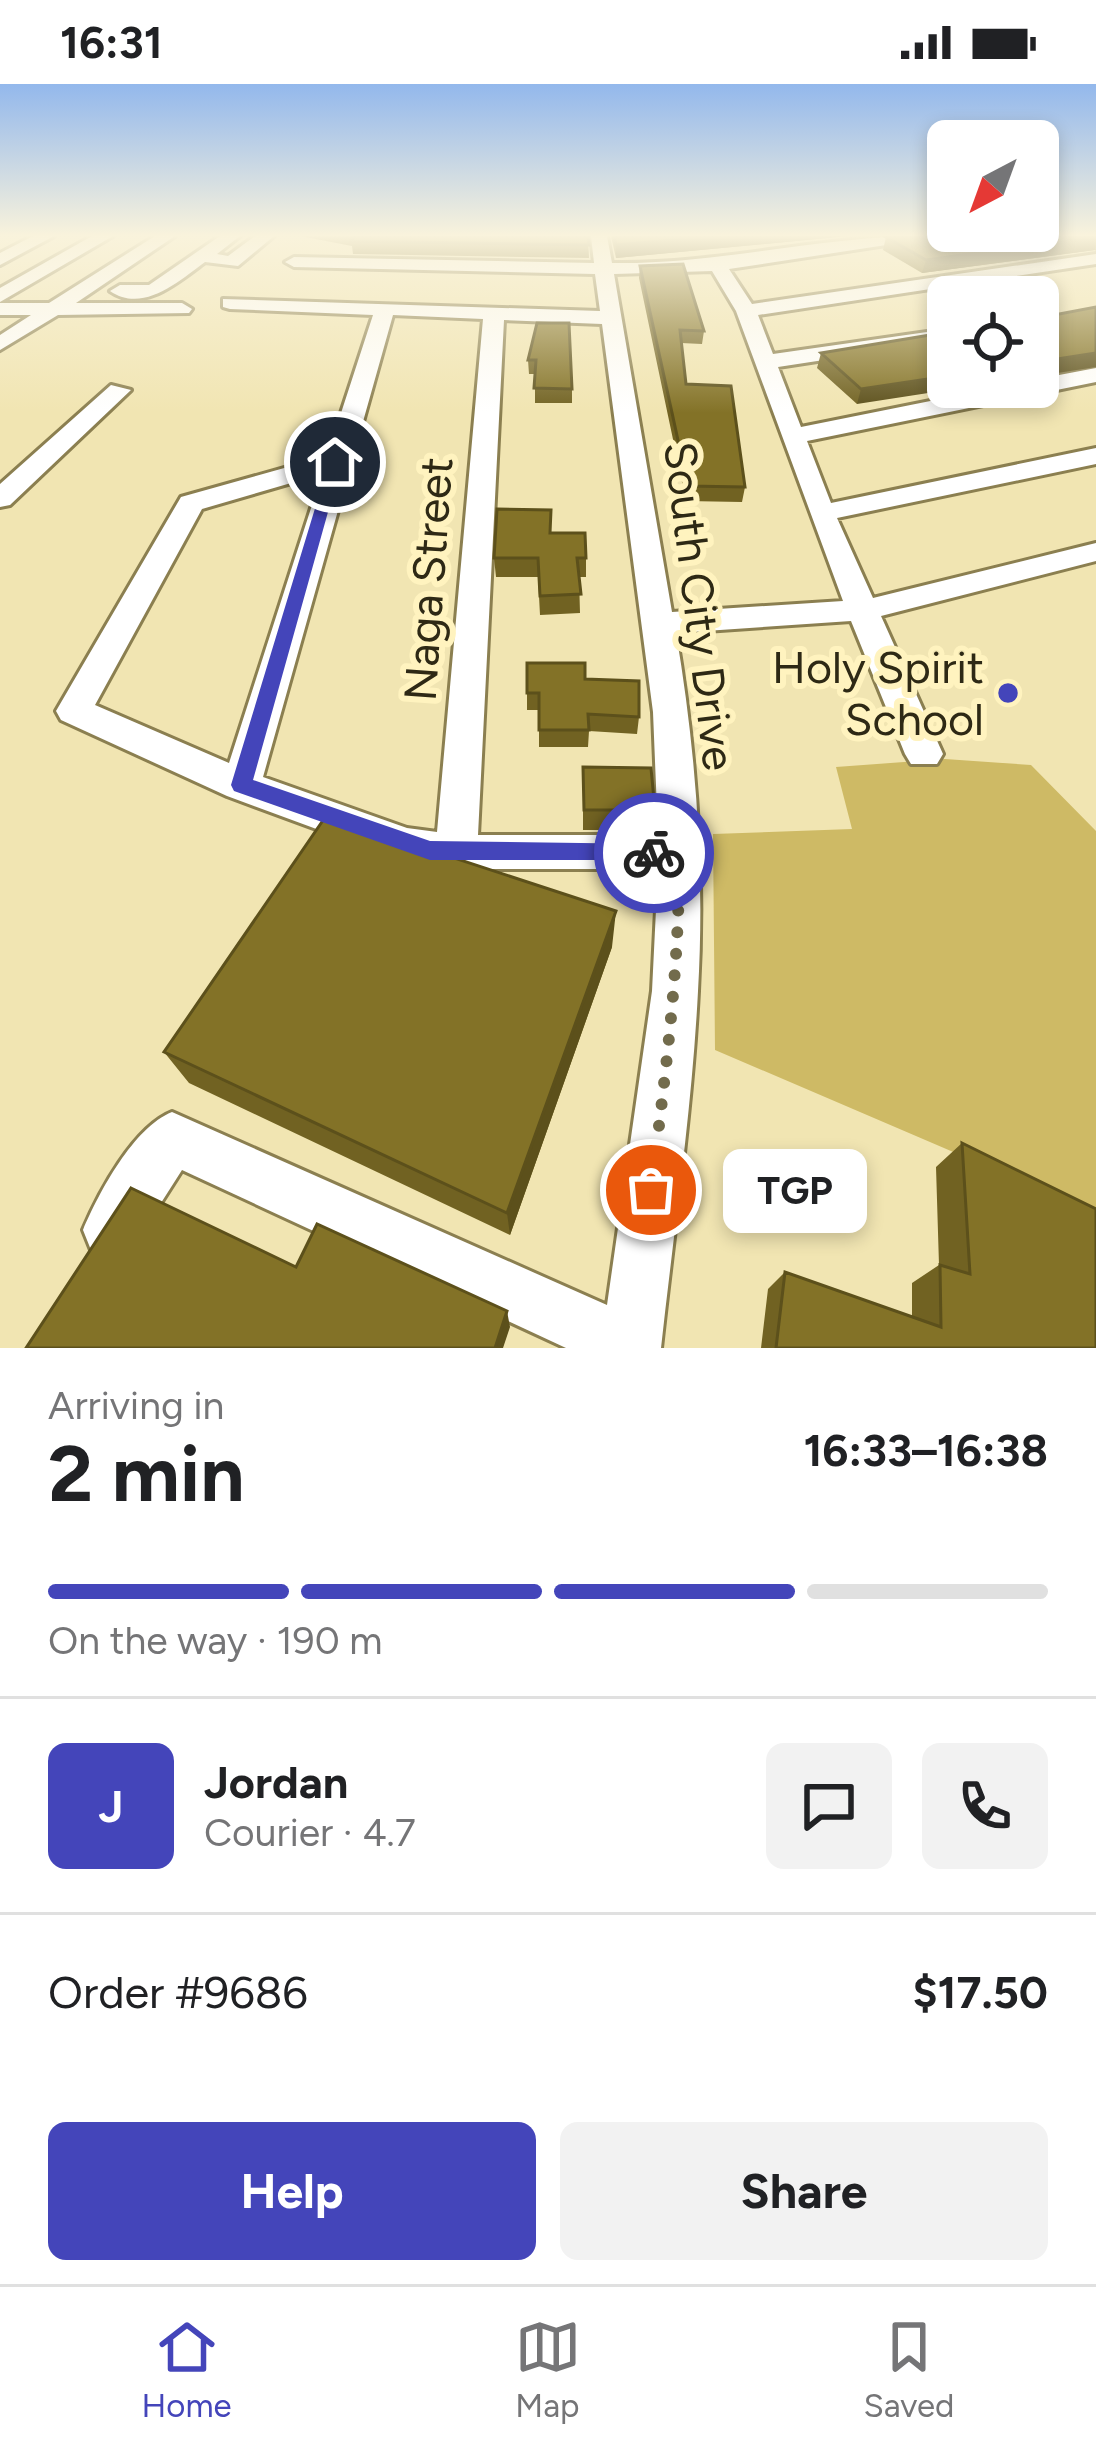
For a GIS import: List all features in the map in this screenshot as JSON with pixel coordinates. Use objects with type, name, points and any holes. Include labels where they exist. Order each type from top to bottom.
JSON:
[{"type":"street","points":[[0,344],[72,295]]},
{"type":"street","points":[[267,304],[278,295]]},
{"type":"street","name":"South City Drive","points":[[611,295],[671,712],[679,853],[675,992],[631,1347]]},
{"type":"street","points":[[737,295],[821,513],[924,754]]},
{"type":"street","points":[[746,310],[849,295]]},
{"type":"street","points":[[230,303],[615,318]]},
{"type":"street","points":[[242,785],[335,462],[385,308]]},
{"type":"street","points":[[0,309],[182,309]]},
{"type":"street","name":"Naga Street","points":[[456,852],[494,313]]},
{"type":"street","points":[[766,362],[927,337]]},
{"type":"street","points":[[1059,383],[1096,375]]},
{"type":"street","points":[[0,499],[119,390]]},
{"type":"street","points":[[794,436],[933,408]]},
{"type":"street","points":[[821,513],[1096,456]]},
{"type":"street","points":[[335,462],[191,503],[74,711],[242,785],[406,845],[456,852],[679,853]]},
{"type":"street","points":[[658,624],[865,610],[1096,552]]},
{"type":"street","points":[[83,1272],[172,1138],[631,1347]]},
{"type":"shaded area","points":[[945,759],[1031,765],[1096,831],[1096,1213],[715,1050],[713,834],[852,829],[836,767]]},
{"type":"building","points":[[646,295],[693,295],[704,331],[680,330],[686,384],[731,386],[745,487],[688,486]]},
{"type":"building","points":[[1096,307],[1096,353],[1059,359],[1059,314]]},
{"type":"building","points":[[537,323],[569,323],[572,389],[534,388],[536,360],[528,360]]},
{"type":"building","points":[[927,335],[927,379],[861,389],[821,353]]},
{"type":"building","points":[[497,509],[551,510],[550,533],[585,533],[586,558],[577,558],[581,594],[540,596],[538,558],[494,558]]},
{"type":"building","points":[[527,663],[585,663],[585,679],[639,681],[639,717],[588,714],[589,730],[539,730],[539,693],[527,693]]},
{"type":"building","points":[[583,767],[651,768],[655,810],[584,810]]},
{"type":"building","points":[[326,816],[616,911],[507,1213],[164,1052]]},
{"type":"building","points":[[962,1143],[1096,1209],[1096,1348],[776,1348],[785,1272],[941,1327],[940,1265],[970,1274]]},
{"type":"building","points":[[131,1188],[296,1267],[317,1224],[507,1311],[495,1348],[26,1348]]},
{"type":"way so far","points":[[651,1190],[675,992],[680,896],[679,853],[654,853]]},
{"type":"place","name":"Holy Spirit School","points":[[1008,693]]},
{"type":"place","name":"TGP","points":[[651,1190]]},
{"type":"route","points":[[335,462],[242,785],[430,850],[654,853]]}]
